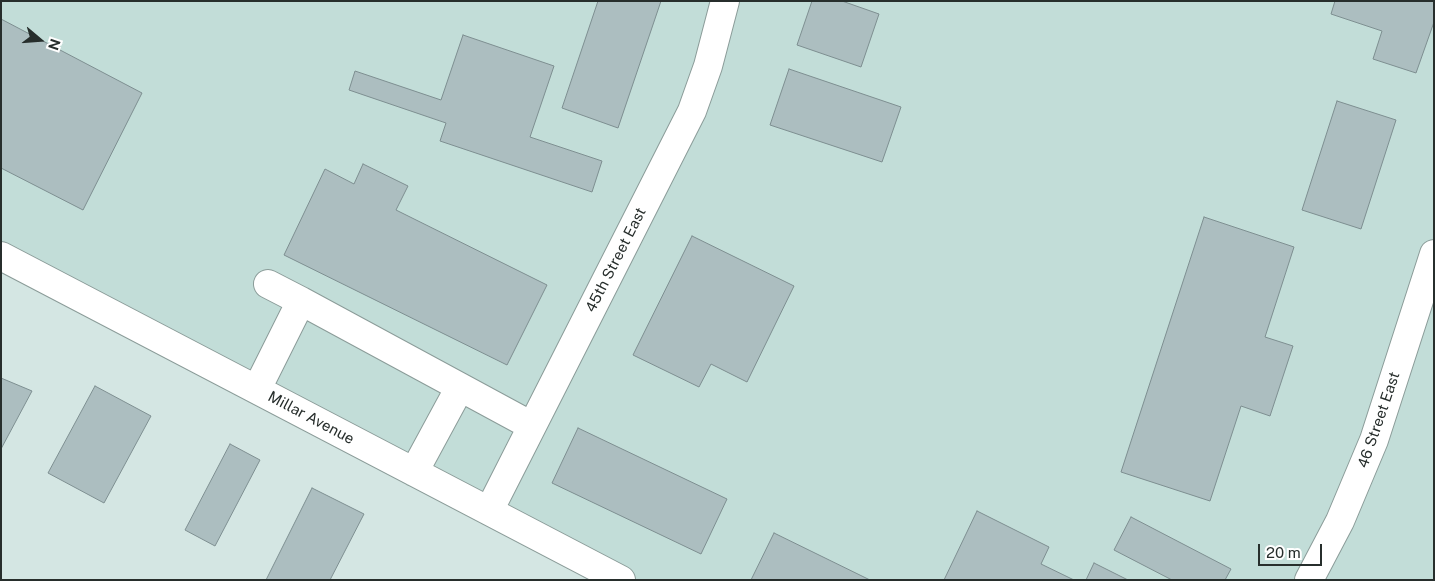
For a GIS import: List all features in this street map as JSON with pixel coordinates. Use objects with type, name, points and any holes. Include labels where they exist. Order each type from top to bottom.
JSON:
[{"type":"street","name":"45th Street East","points":[[489,512],[692,111],[708,66],[725,1]]},
{"type":"street","name":"46 Street East","points":[[1309,580],[1340,521],[1374,440],[1434,254]]},
{"type":"street","name":"Millar Avenue","points":[[1,256],[621,580]]},
{"type":"street","points":[[268,284],[532,426]]},
{"type":"street","points":[[257,389],[301,301]]},
{"type":"street","points":[[414,472],[460,387]]},
{"type":"shaded area","points":[[1,1],[1434,1],[1434,580],[621,580],[1,256]]},
{"type":"building","points":[[598,1],[661,1],[618,128],[562,108]]},
{"type":"building","points":[[812,1],[842,1],[879,14],[861,67],[797,45]]},
{"type":"building","points":[[1335,1],[1434,1],[1434,22],[1416,73],[1373,59],[1382,31],[1331,14]]},
{"type":"building","points":[[1,19],[142,93],[83,210],[1,168]]},
{"type":"building","points":[[463,35],[554,66],[530,137],[602,161],[592,192],[440,141],[446,123],[349,90],[355,71],[441,100]]},
{"type":"building","points":[[789,69],[901,107],[882,162],[770,125]]},
{"type":"building","points":[[1337,101],[1396,120],[1361,229],[1302,210]]},
{"type":"building","points":[[363,164],[408,186],[396,210],[547,285],[507,365],[284,255],[325,169],[354,184]]},
{"type":"building","points":[[1204,217],[1294,247],[1265,337],[1293,346],[1270,416],[1241,406],[1210,501],[1121,472]]},
{"type":"building","points":[[692,236],[794,286],[747,382],[711,364],[699,387],[633,355]]},
{"type":"building","points":[[1,378],[32,391],[1,449]]},
{"type":"building","points":[[95,386],[151,416],[104,503],[48,473]]},
{"type":"building","points":[[578,428],[727,499],[701,554],[552,483]]},
{"type":"building","points":[[230,444],[260,460],[215,546],[185,530]]},
{"type":"building","points":[[312,488],[364,514],[330,580],[266,580]]},
{"type":"building","points":[[977,511],[1049,547],[1041,564],[1074,580],[944,580]]},
{"type":"building","points":[[1131,517],[1231,569],[1225,580],[1172,580],[1114,550]]},
{"type":"building","points":[[774,533],[870,580],[751,580]]},
{"type":"building","points":[[1094,563],[1128,580],[1086,580]]}]
